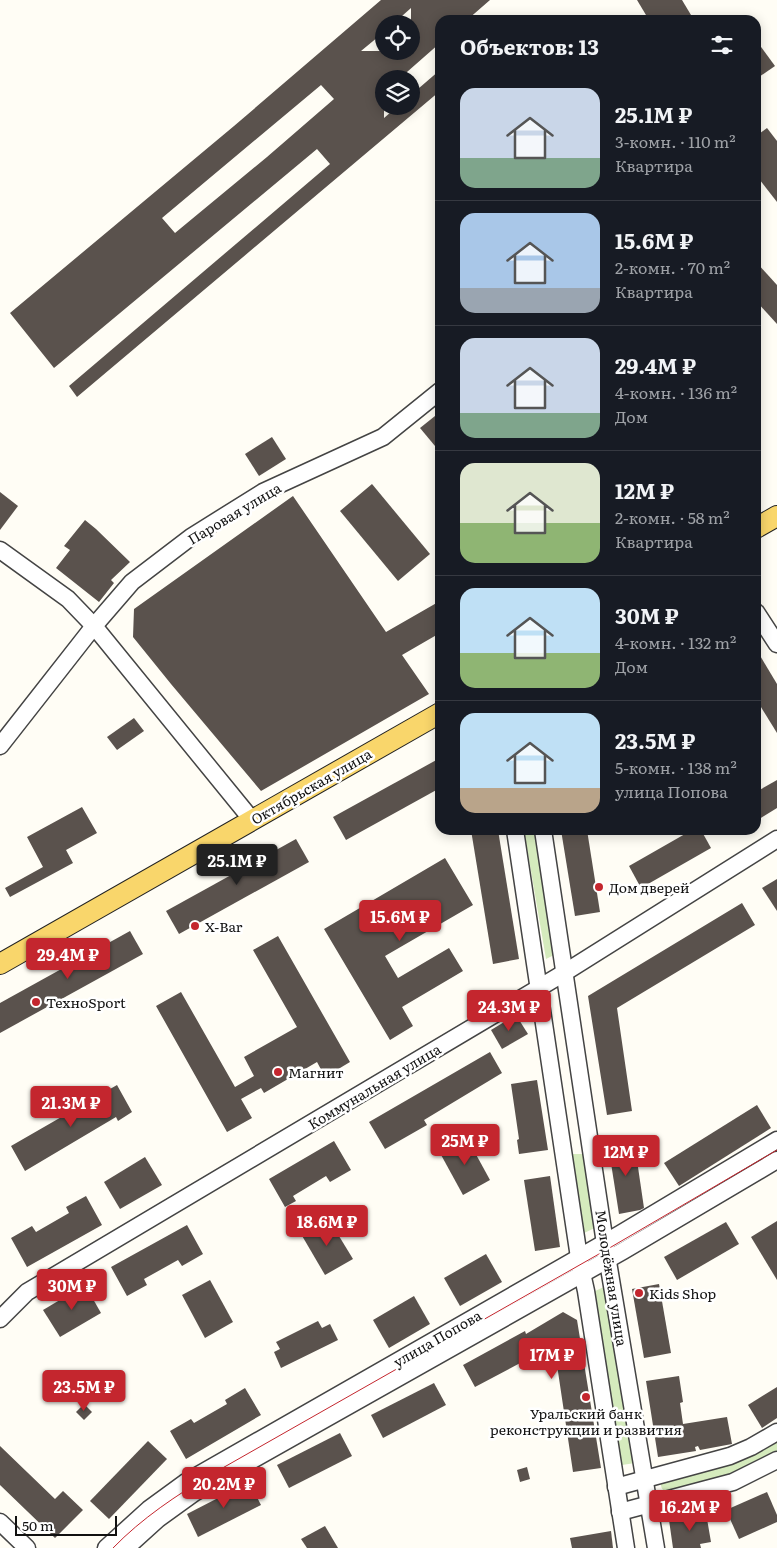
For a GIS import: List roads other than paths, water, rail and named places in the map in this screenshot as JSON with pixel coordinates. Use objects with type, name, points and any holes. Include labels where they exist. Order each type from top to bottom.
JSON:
[{"type":"main road","points":[[761,525],[777,516]]},
{"type":"main road","name":"Октябрьская улица","points":[[0,964],[435,716]]},
{"type":"street","name":"Паровая улица","points":[[0,746],[94,626],[132,582],[191,537],[263,492],[383,437],[435,395]]},
{"type":"street","points":[[0,550],[68,599],[94,626],[252,820]]},
{"type":"street","points":[[761,620],[777,644]]},
{"type":"street","name":"Молодёжная улица","points":[[516,835],[579,1257],[626,1548]]},
{"type":"street","name":"Молодёжная улица","points":[[544,835],[605,1242],[656,1548]]},
{"type":"street","name":"Коммунальная улица","points":[[0,1319],[27,1292],[564,973],[777,839]]},
{"type":"street","name":"улица Попова","points":[[106,1548],[149,1509],[186,1482],[605,1242],[777,1140]]},
{"type":"street","name":"улица Попова","points":[[126,1548],[158,1519],[194,1493],[608,1259],[777,1160]]},
{"type":"street","points":[[616,1487],[730,1456],[751,1447],[777,1432]]},
{"type":"street","points":[[620,1512],[733,1482],[777,1460]]},
{"type":"street","points":[[0,1522],[27,1548]]},
{"type":"tram line","points":[[113,1548],[160,1508],[212,1474],[606,1250],[777,1150]]},
{"type":"place","name":"Дом дверей","points":[[599,887]]},
{"type":"place","name":"X-Bar","points":[[195,926]]},
{"type":"place","name":"ТехноSport","points":[[36,1002]]},
{"type":"place","name":"Магнит","points":[[278,1072]]},
{"type":"place","name":"Kids Shop","points":[[639,1293]]},
{"type":"place","name":"Уральский банк реконструкции и развития","points":[[586,1397]]}]
